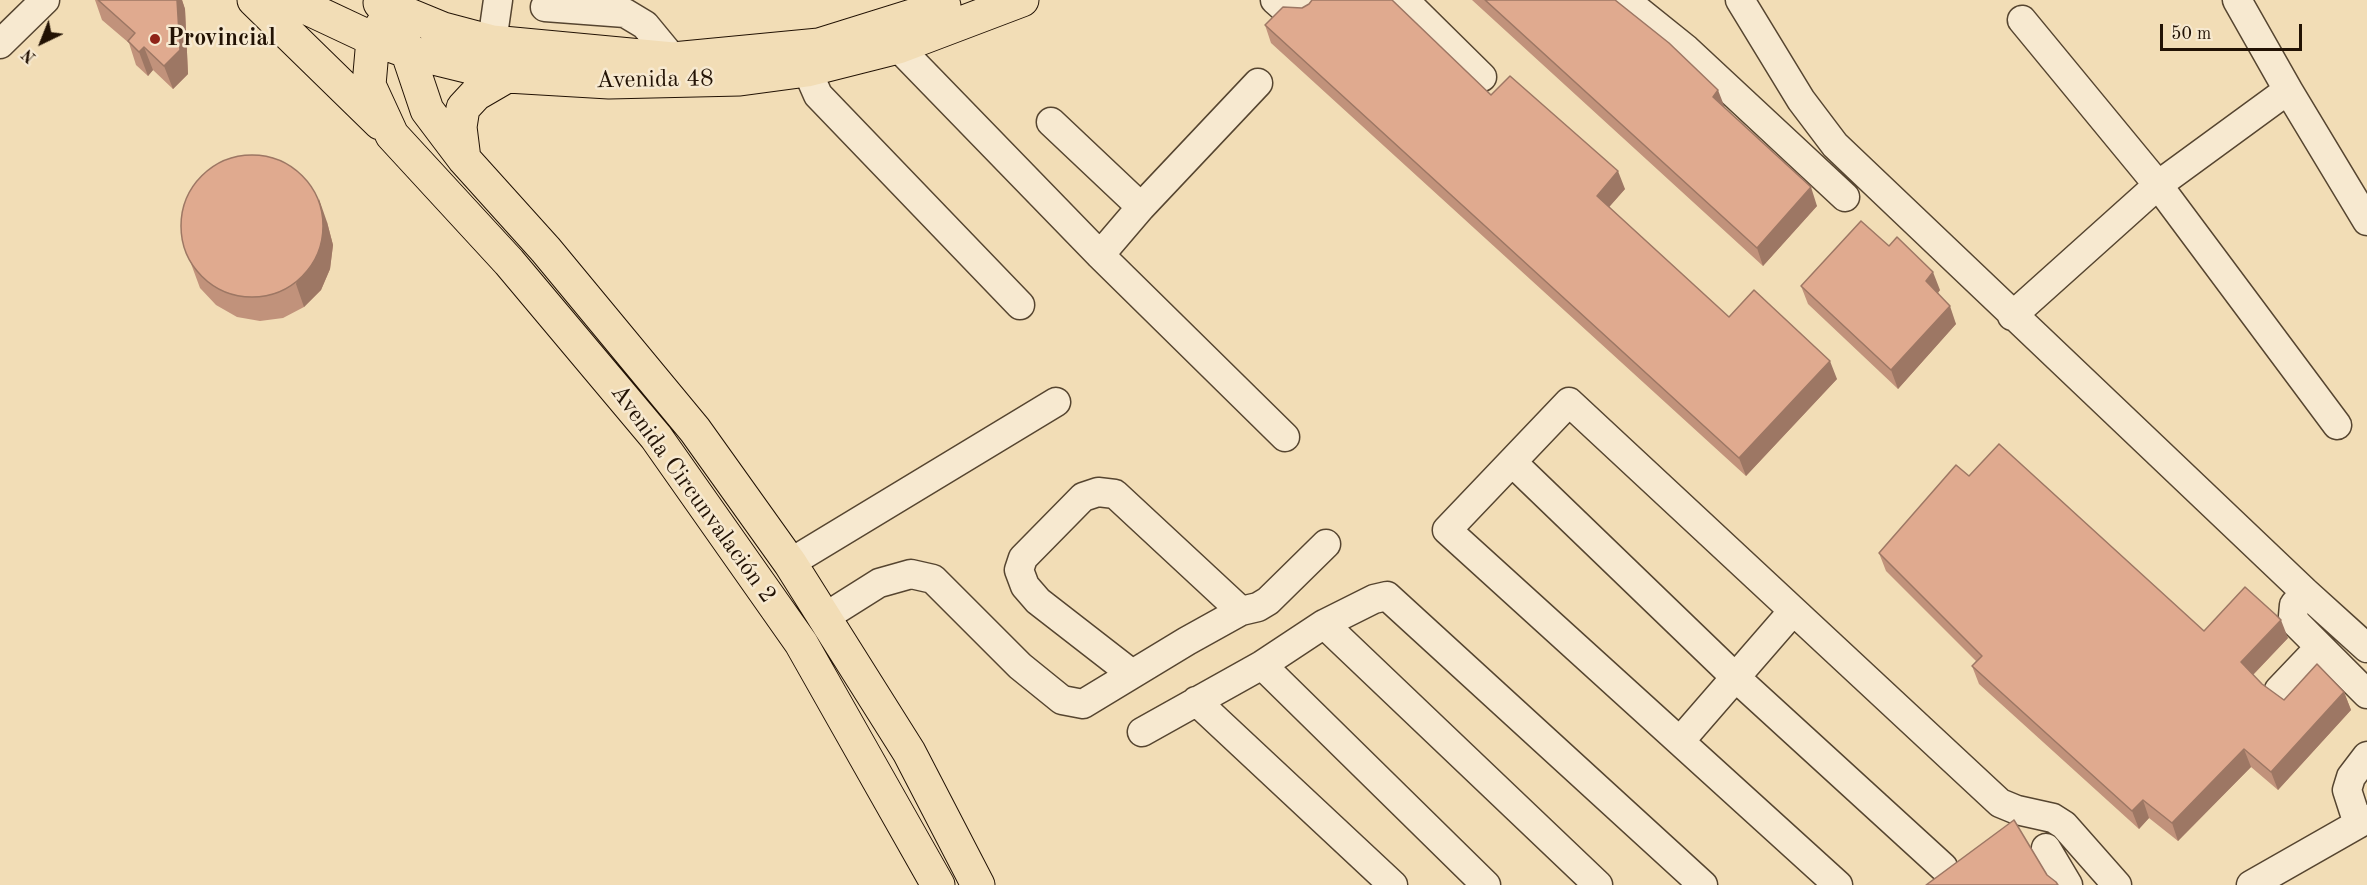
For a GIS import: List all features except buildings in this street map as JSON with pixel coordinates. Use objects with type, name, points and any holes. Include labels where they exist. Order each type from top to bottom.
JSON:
[{"type":"highway","points":[[254,0],[392,135]]},
{"type":"highway","name":"Avenida 48","points":[[290,0],[373,39],[409,52],[507,76],[609,82],[740,79],[807,70],[898,47],[1022,0]]},
{"type":"highway","name":"Avenida 48","points":[[383,4],[443,29],[492,42],[673,59],[819,45],[910,18],[959,0]]},
{"type":"highway","name":"Avenida Circunvalación 2","points":[[383,4],[373,39],[369,85],[392,135],[510,262],[656,436],[801,643],[938,885]]},
{"type":"highway","name":"Avenida Circunvalación 2","points":[[383,4],[409,52],[428,110],[464,159],[546,250],[695,430],[790,563],[909,752],[978,885]]},
{"type":"highway","points":[[464,159],[460,127],[463,108],[476,94],[507,76]]},
{"type":"street","points":[[0,44],[45,0]]},
{"type":"street","points":[[492,42],[498,0]]},
{"type":"street","points":[[1275,0],[1284,8],[1304,10],[1314,0]]},
{"type":"street","points":[[1404,0],[1482,77]]},
{"type":"street","points":[[1625,0],[1686,49],[1845,197]]},
{"type":"street","points":[[1740,0],[1801,100],[1835,145],[2012,316],[2367,648]]},
{"type":"street","points":[[2237,0],[2367,222]]},
{"type":"street","points":[[545,7],[625,13],[645,24],[673,59]]},
{"type":"street","points":[[2022,20],[2158,185],[2337,425]]},
{"type":"street","points":[[898,47],[1100,255],[1285,437]]},
{"type":"street","points":[[807,70],[818,95],[1020,305]]},
{"type":"street","points":[[1100,255],[1258,83]]},
{"type":"street","points":[[2012,316],[2158,185],[2288,90]]},
{"type":"street","points":[[1051,122],[1142,207]]},
{"type":"street","points":[[790,563],[1056,402]]},
{"type":"street","points":[[1838,885],[1681,740],[1447,530],[1569,402],[2000,803],[2017,810],[2053,818],[2064,825],[2117,885]]},
{"type":"street","points":[[1512,462],[1734,676],[1943,867]]},
{"type":"street","points":[[1132,674],[1038,601],[1025,586],[1019,570],[1023,558],[1083,497],[1098,492],[1115,494],[1241,611]]},
{"type":"street","points":[[825,617],[879,583],[911,574],[933,579],[1020,666],[1062,700],[1083,704],[1241,611],[1258,607],[1268,601],[1326,544]]},
{"type":"street","points":[[2305,592],[2294,605],[2293,615],[2296,623],[2367,694]]},
{"type":"street","points":[[1142,732],[1262,666],[1324,624],[1374,599],[1387,596],[1703,885]]},
{"type":"street","points":[[1681,740],[1734,676],[1793,611]]},
{"type":"street","points":[[1324,624],[1598,885]]},
{"type":"street","points":[[2279,690],[2320,647]]},
{"type":"street","points":[[1262,666],[1486,885]]},
{"type":"street","points":[[1196,701],[1393,885]]},
{"type":"street","points":[[2252,885],[2363,822],[2347,790],[2351,777],[2367,756]]},
{"type":"street","points":[[2046,848],[2068,885]]},
{"type":"place","name":"Provincial","points":[[155,39]]}]
